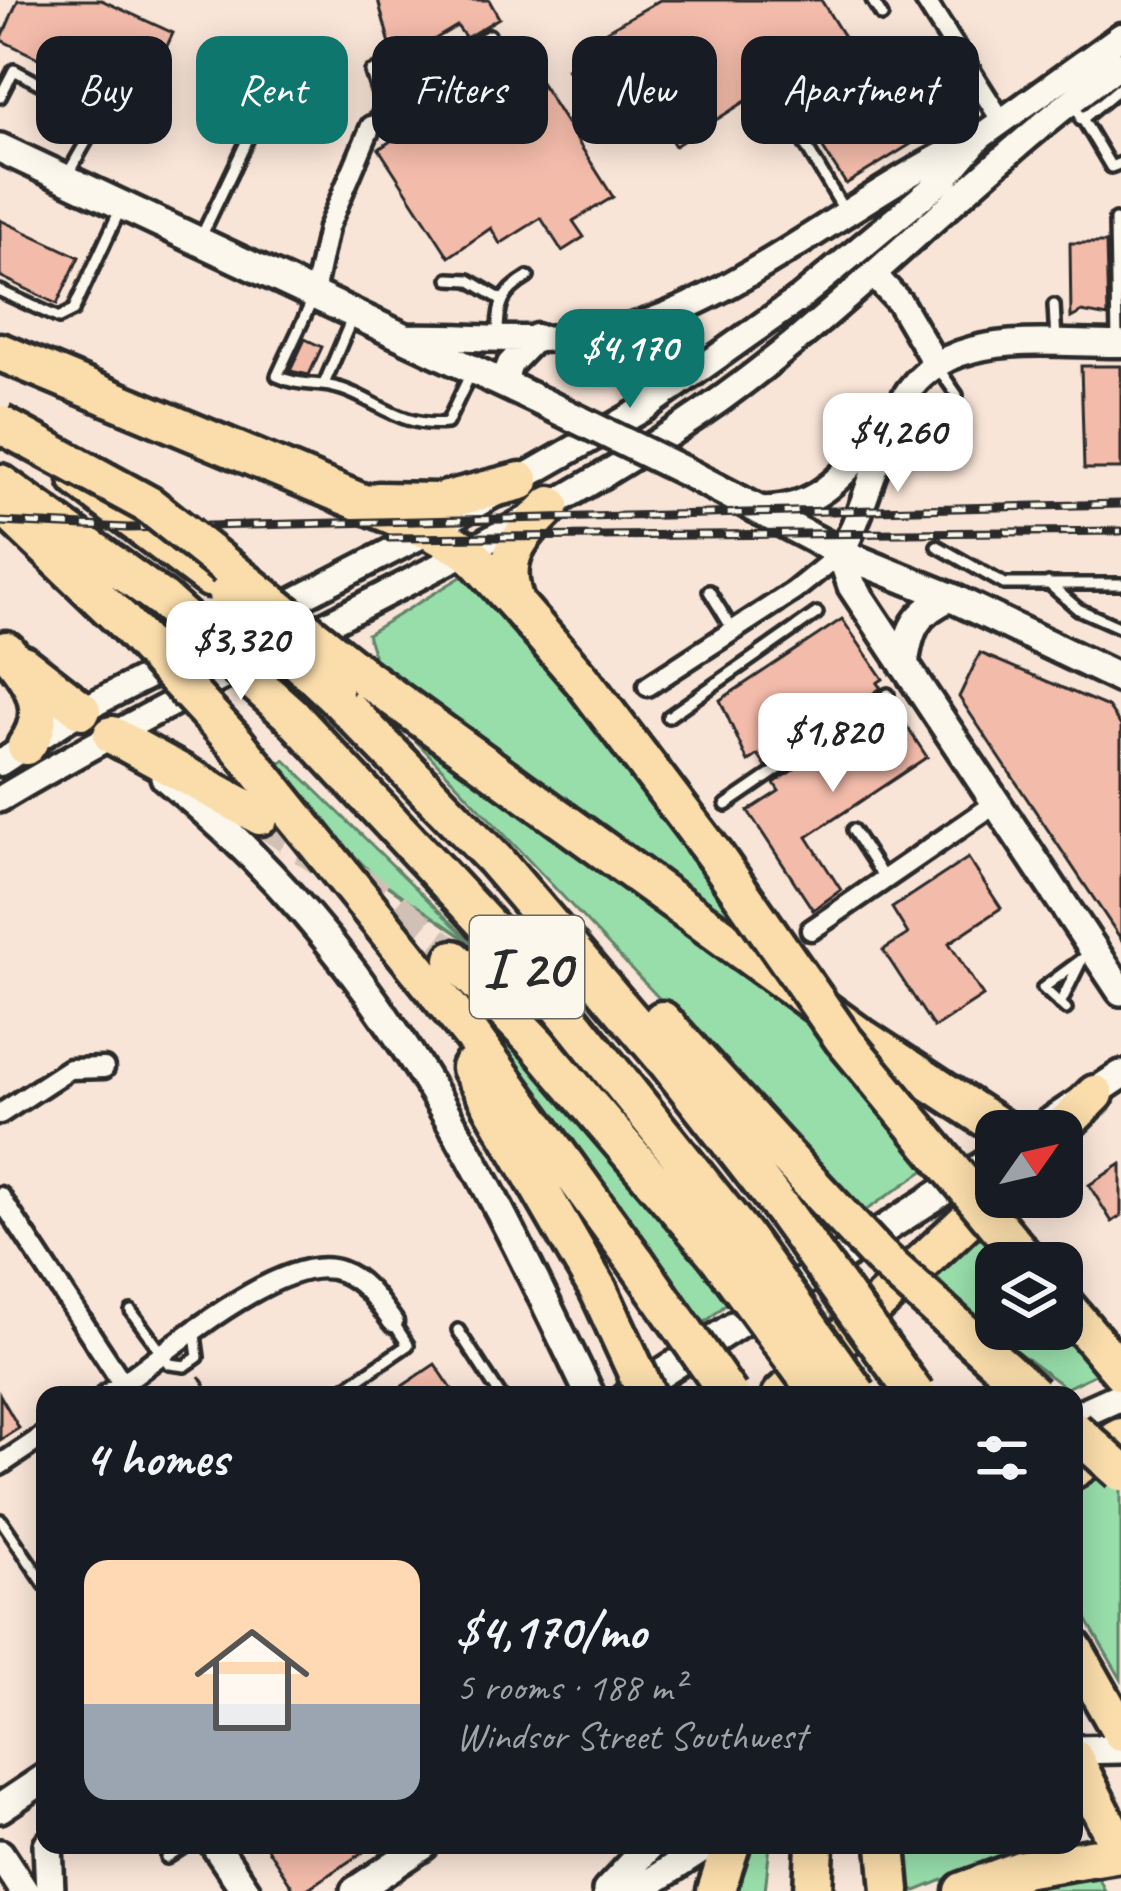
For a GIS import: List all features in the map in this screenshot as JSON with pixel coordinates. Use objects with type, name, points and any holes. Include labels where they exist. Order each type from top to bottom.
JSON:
[{"type":"highway","points":[[0,352],[430,530],[469,552],[582,680],[713,854],[843,1040],[1011,1242]]},
{"type":"highway","points":[[0,425],[149,505],[350,686],[975,1111]]},
{"type":"highway","name":"I 20","points":[[0,425],[350,686],[667,1062],[781,1208],[910,1386]]},
{"type":"highway","points":[[347,498],[439,502],[521,482]]},
{"type":"highway","name":"I 20","points":[[0,483],[163,600],[291,716],[542,984],[729,1245],[849,1386]]},
{"type":"highway","points":[[0,503],[122,620],[236,742],[399,946],[637,1262],[723,1386]]},
{"type":"highway","points":[[516,604],[508,585],[509,557],[551,505]]},
{"type":"highway","points":[[3,648],[82,710]]},
{"type":"highway","points":[[3,648],[38,698],[39,719],[13,754]]},
{"type":"highway","points":[[112,735],[260,816]]},
{"type":"highway","points":[[494,859],[599,951],[880,1257],[1024,1386]]},
{"type":"highway","points":[[399,946],[599,1291],[643,1386]]},
{"type":"highway","points":[[454,959],[729,1245],[815,1386]]},
{"type":"highway","points":[[1080,1110],[1108,1084]]},
{"type":"highway","points":[[792,1386],[975,1213]]},
{"type":"highway","points":[[1083,1327],[1121,1372]]},
{"type":"highway","points":[[1083,1430],[1121,1457]]},
{"type":"highway","points":[[1083,1433],[1121,1472]]},
{"type":"highway","points":[[1083,1463],[1121,1437]]},
{"type":"highway","points":[[1083,1665],[1121,1732]]},
{"type":"highway","points":[[1083,1772],[1119,1846]]},
{"type":"highway","points":[[1083,1788],[1119,1846]]},
{"type":"highway","points":[[963,1891],[1023,1869],[1119,1846]]},
{"type":"highway","points":[[716,1891],[728,1854]]},
{"type":"highway","points":[[789,1854],[789,1891]]},
{"type":"highway","points":[[813,1891],[815,1854]]},
{"type":"highway","points":[[888,1854],[891,1891]]},
{"type":"main road","points":[[0,148],[542,402],[841,553],[950,597],[1121,679]]},
{"type":"main road","points":[[841,553],[852,586],[996,803],[1087,956],[1121,991]]},
{"type":"main road","points":[[904,665],[909,628],[924,608],[950,597]]},
{"type":"main road","points":[[82,710],[247,852],[381,1008],[469,1144],[586,1386]]},
{"type":"main road","points":[[1068,1110],[1108,1084]]},
{"type":"main road","points":[[642,1386],[975,1171]]},
{"type":"main road","points":[[1083,1419],[1121,1396]]},
{"type":"main road","points":[[1083,1753],[1121,1749]]},
{"type":"main road","points":[[0,1808],[36,1784]]},
{"type":"main road","points":[[0,1854],[24,1891]]},
{"type":"main road","points":[[48,1854],[50,1891]]},
{"type":"main road","points":[[221,1854],[246,1891]]},
{"type":"main road","points":[[355,1891],[410,1854]]},
{"type":"main road","points":[[607,1891],[642,1854]]},
{"type":"main road","points":[[637,1891],[694,1854]]},
{"type":"street","points":[[926,0],[1001,120]]},
{"type":"street","points":[[13,754],[82,710],[521,482],[645,408],[856,254],[946,177],[980,137],[1121,36]]},
{"type":"street","points":[[0,799],[112,735],[469,552],[673,433],[875,276],[1120,72]]},
{"type":"street","points":[[313,298],[328,227],[371,125]]},
{"type":"street","points":[[400,337],[583,337],[651,321],[739,277],[925,162],[980,137]]},
{"type":"street","points":[[875,276],[900,303],[935,363]]},
{"type":"street","points":[[503,384],[511,364],[536,337]]},
{"type":"street","points":[[648,686],[841,553],[897,411],[915,381],[935,363],[979,347],[1119,344]]},
{"type":"street","points":[[759,509],[782,510],[820,495],[897,411]]},
{"type":"street","points":[[811,930],[996,803]]},
{"type":"street","points":[[0,1114],[69,1069],[104,1068]]},
{"type":"street","points":[[0,1197],[112,1386]]},
{"type":"street","points":[[120,1386],[268,1282],[303,1268],[336,1269],[361,1281],[393,1322]]},
{"type":"street","points":[[0,1465],[36,1441]]},
{"type":"lane","points":[[872,0],[882,16]]},
{"type":"lane","points":[[371,125],[382,106],[371,72],[386,68],[396,92],[489,35]]},
{"type":"lane","points":[[0,97],[14,70],[101,116],[65,180]]},
{"type":"lane","points":[[1077,111],[1111,167],[1121,163]]},
{"type":"lane","points":[[198,244],[245,144]]},
{"type":"lane","points":[[804,144],[844,211]]},
{"type":"lane","points":[[0,291],[58,318],[73,311],[122,207]]},
{"type":"lane","points":[[1115,220],[1119,344]]},
{"type":"lane","points":[[498,335],[502,300],[528,277]]},
{"type":"lane","points":[[449,279],[470,280],[502,300]]},
{"type":"lane","points":[[313,298],[277,376],[301,387],[323,384],[422,425],[447,423],[472,370]]},
{"type":"lane","points":[[1054,304],[1056,344]]},
{"type":"lane","points":[[323,384],[353,316]]},
{"type":"lane","points":[[935,363],[957,395]]},
{"type":"lane","points":[[937,546],[1004,584],[1121,584]]},
{"type":"lane","points":[[1048,583],[1078,609],[1121,628]]},
{"type":"lane","points":[[709,591],[733,630]]},
{"type":"lane","points":[[668,717],[817,613]]},
{"type":"lane","points":[[726,805],[888,694]]},
{"type":"lane","points":[[853,830],[884,878]]},
{"type":"lane","points":[[1087,956],[1063,1006],[1043,988],[1087,956]]},
{"type":"lane","points":[[131,1311],[162,1358]]},
{"type":"lane","points":[[348,1386],[408,1345],[393,1322]]},
{"type":"lane","points":[[458,1330],[494,1386]]},
{"type":"lane","points":[[1,1520],[36,1572]]},
{"type":"lane","points":[[167,1858],[173,1854]]},
{"type":"path","points":[[199,1376],[206,1386]]},
{"type":"green space","points":[[461,577],[471,579],[616,737],[771,963],[379,672],[367,634]]},
{"type":"green space","points":[[423,736],[790,997],[928,1168],[862,1213],[416,741]]},
{"type":"green space","points":[[285,760],[474,945],[374,876],[273,770]]},
{"type":"green space","points":[[476,1006],[558,1086],[731,1300],[701,1326]]},
{"type":"green space","points":[[980,1225],[994,1242],[975,1242],[975,1318],[928,1269]]},
{"type":"green space","points":[[1015,1350],[1083,1350],[1104,1370],[1063,1386]]},
{"type":"green space","points":[[1095,1467],[1121,1487],[1121,1679],[1083,1614],[1083,1476]]},
{"type":"green space","points":[[736,1854],[769,1854],[765,1891],[723,1891]]},
{"type":"green space","points":[[902,1854],[1007,1854],[916,1891],[906,1891]]},
{"type":"green space","points":[[1092,1864],[1105,1891],[998,1891]]},
{"type":"building","points":[[18,0],[101,0],[173,33],[36,36],[36,57],[1,40]]},
{"type":"building","points":[[378,0],[489,0],[499,18],[469,36],[457,26],[440,36],[388,36]]},
{"type":"building","points":[[660,0],[821,0],[844,36],[741,36],[741,104],[717,119],[717,36],[608,36],[606,31]]},
{"type":"building","points":[[548,95],[572,132],[572,144],[579,144],[613,197],[573,221],[584,237],[562,251],[541,218],[500,244],[491,228],[449,257],[379,149],[386,144],[548,144]]},
{"type":"building","points":[[820,144],[911,144],[846,184]]},
{"type":"building","points":[[0,220],[79,257],[57,304],[0,276]]},
{"type":"building","points":[[1070,243],[1106,243],[1108,317],[1082,312],[1071,318]]},
{"type":"building","points":[[305,339],[322,347],[309,375],[290,371]]},
{"type":"building","points":[[1081,366],[1121,366],[1121,469],[1084,469]]},
{"type":"building","points":[[842,619],[883,679],[877,683],[881,688],[766,767],[758,755],[748,762],[720,700]]},
{"type":"building","points":[[980,653],[1108,707],[1121,726],[1121,939],[959,697]]},
{"type":"building","points":[[891,703],[927,757],[807,837],[841,890],[813,910],[748,811],[779,791],[774,783]]},
{"type":"building","points":[[968,858],[1001,908],[949,943],[983,996],[934,1028],[883,950],[908,934],[892,908]]},
{"type":"building","points":[[1121,1164],[1121,1216],[1112,1222],[1089,1185]]},
{"type":"building","points":[[435,1364],[450,1386],[402,1386]]},
{"type":"building","points":[[0,1395],[19,1428],[0,1440]]},
{"type":"building","points":[[271,1854],[360,1854],[304,1891],[295,1891]]},
{"type":"tunnel","points":[[260,816],[385,902],[454,959]]},
{"type":"railway","points":[[0,522],[128,528],[1121,504]]},
{"type":"railway","points":[[389,538],[1121,531]]}]
